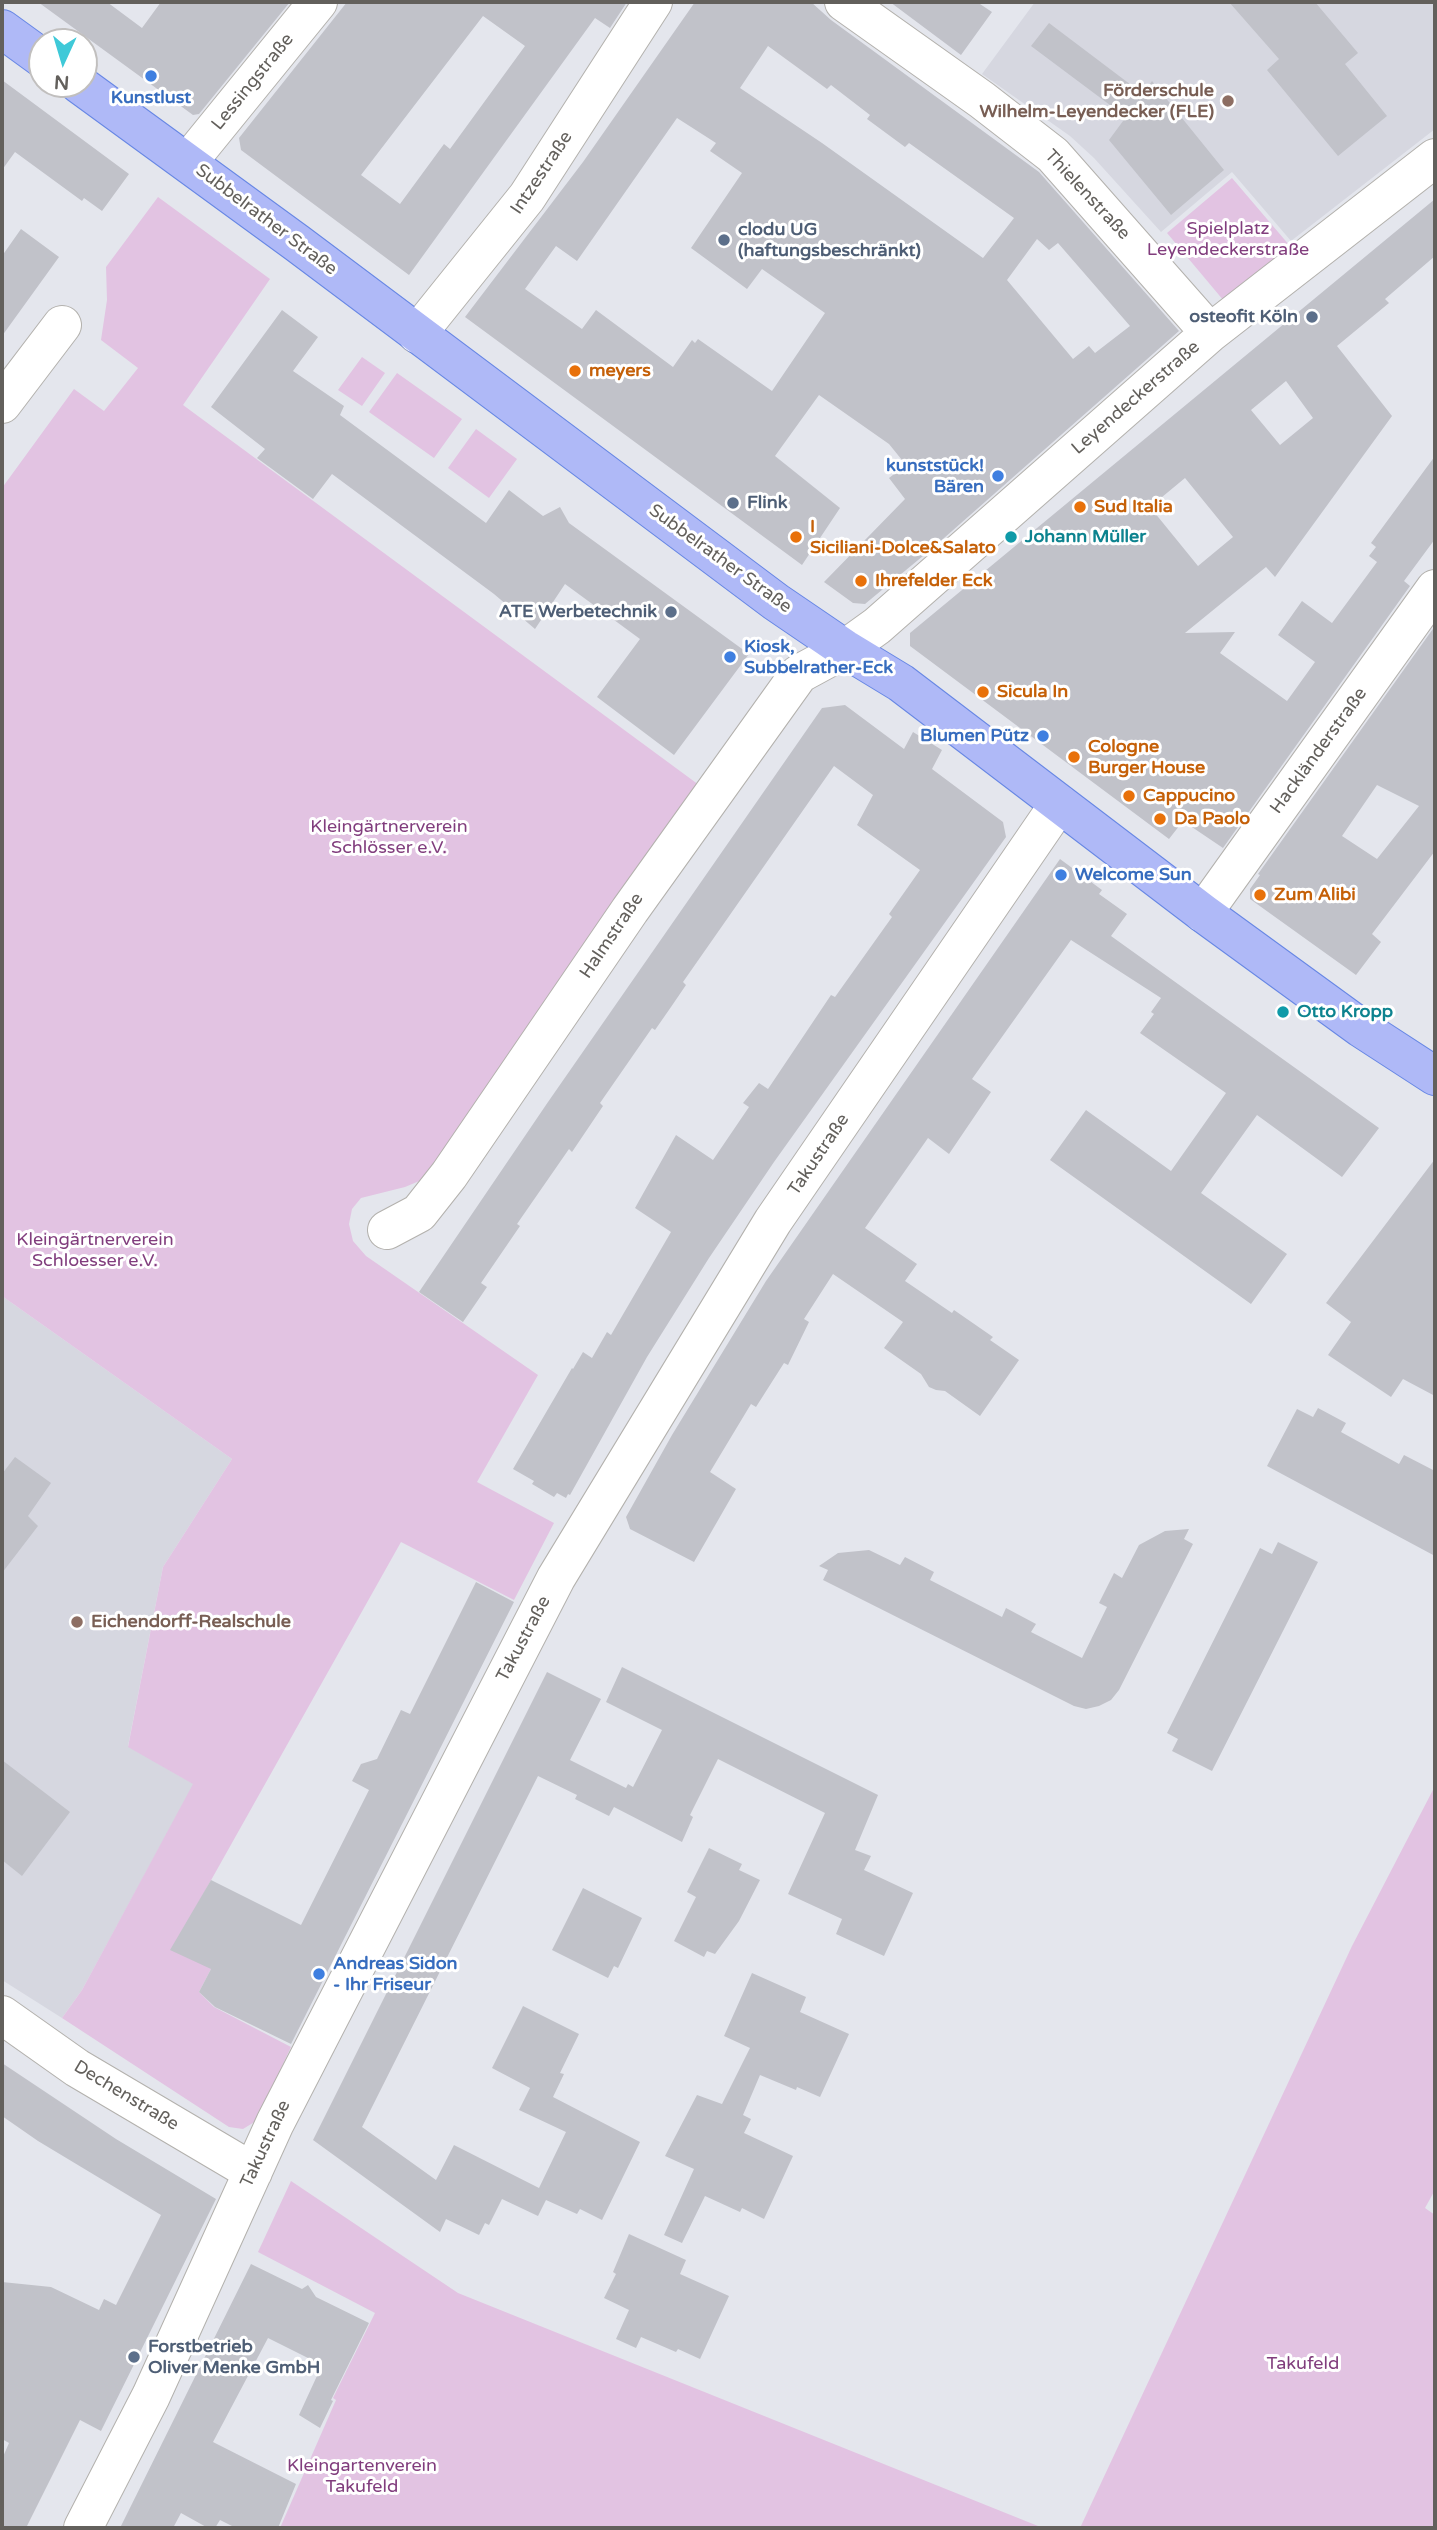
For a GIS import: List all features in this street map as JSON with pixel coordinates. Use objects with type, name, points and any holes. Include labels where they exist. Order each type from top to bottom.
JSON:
[{"type":"main road","points":[[2,29],[28,48]]},
{"type":"main road","name":"Subbelrather Straße","points":[[98,98],[776,602],[901,683],[1203,913],[1361,1028],[1435,1076]]},
{"type":"street","name":"Lessingstraße","points":[[188,162],[318,2]]},
{"type":"street","name":"Intzestraße","points":[[417,334],[527,197],[653,2]]},
{"type":"street","name":"Thielenstraße","points":[[844,2],[982,100],[1053,155],[1210,333]]},
{"type":"street","name":"Leyendeckerstraße","points":[[845,649],[893,611],[1210,333],[1435,158]]},
{"type":"street","points":[[2,404],[62,326]]},
{"type":"street","name":"Hackländerstraße","points":[[1203,913],[1435,589]]},
{"type":"street","name":"Halmstraße","points":[[387,1230],[419,1213],[449,1175],[629,910],[786,689],[799,674],[845,649]]},
{"type":"street","name":"Takustraße","points":[[83,2528],[151,2396],[281,2111],[574,1546],[773,1222],[1059,804]]},
{"type":"street","name":"Dechenstraße","points":[[2,2015],[77,2068],[253,2172]]},
{"type":"shaded area","name":"Förderschule Wilhelm-Leyendecker (FLE)","points":[[1035,2],[1435,2],[1435,129],[1291,241],[1232,172],[1161,232],[1094,158],[1070,136],[982,74]]},
{"type":"shaded area","name":"Eichendorff-Realschule","points":[[2,1296],[232,1459],[163,1567],[128,1746],[194,1784],[82,1990],[62,2018],[2,1980]]},
{"type":"green space","name":"Spielplatz Leyendeckerstraße","points":[[1232,178],[1290,246],[1224,301],[1167,233]]},
{"type":"green space","points":[[158,197],[270,279],[183,405],[699,785],[424,1179],[405,1187],[361,1198],[352,1209],[349,1224],[353,1241],[366,1256],[538,1375],[477,1482],[554,1523],[514,1600],[401,1542],[187,1923],[211,1969],[199,1992],[214,2007],[291,2047],[256,2121],[243,2129],[229,2127],[62,2018],[82,1990],[193,1784],[128,1747],[163,1567],[232,1459],[2,1296],[2,488],[74,389],[104,411],[138,368],[101,340],[107,300],[106,267]]},
{"type":"green space","points":[[362,357],[385,373],[362,406],[338,390]]},
{"type":"green space","points":[[397,373],[462,419],[434,458],[369,412]]},
{"type":"green space","points":[[476,429],[517,459],[489,498],[448,468]]},
{"type":"green space","name":"Takufeld","points":[[1435,1786],[1435,2190],[1425,2208],[1435,2215],[1435,2528],[1080,2528],[1352,1946]]},
{"type":"green space","name":"Kleingartenverein Takufeld","points":[[291,2181],[458,2293],[1043,2528],[280,2528],[336,2400],[333,2398],[375,2313],[258,2252]]},
{"type":"building","points":[[38,2],[107,2],[142,28],[161,2],[290,2],[199,114],[193,115],[98,46],[98,28],[74,28]]},
{"type":"building","points":[[347,2],[627,2],[610,28],[595,18],[409,275],[241,150],[239,138]],"holes":[[[483,16],[525,46],[450,149],[444,144],[400,204],[361,175]]]},
{"type":"building","points":[[695,2],[811,2],[831,20],[1039,172],[1179,331],[935,546],[865,604],[853,603],[824,582],[905,499],[889,478],[906,465],[889,444],[819,395],[775,456],[840,508],[802,565],[465,317],[583,162]],"holes":[[[768,46],[827,89],[831,85],[870,115],[867,119],[905,147],[909,143],[1014,218],[983,258],[740,88]],[[677,118],[716,143],[710,151],[742,173],[691,248],[747,289],[762,269],[825,313],[772,391],[698,339],[695,343],[692,340],[673,367],[596,310],[582,329],[525,289],[556,246],[577,261]],[[1037,239],[1049,250],[1058,243],[1130,326],[1095,353],[1089,346],[1073,359],[1007,280]]]},
{"type":"building","points":[[890,2],[977,2],[992,12],[961,55]]},
{"type":"building","points":[[1229,2],[1315,2],[1358,53],[1345,64],[1387,116],[1338,156],[1267,70],[1279,59]]},
{"type":"building","points":[[1049,23],[1143,94],[1152,81],[1224,170],[1171,215],[1109,140],[1126,117],[1031,46]]},
{"type":"building","points":[[2,80],[129,174],[102,211],[84,198],[82,201],[15,152],[2,170]]},
{"type":"building","points":[[1435,199],[1435,256],[1385,299],[1389,303],[1337,346],[1392,416],[1275,577],[1266,567],[1185,633],[1235,632],[1220,653],[1287,701],[1315,662],[1278,635],[1302,601],[1332,623],[1377,562],[1369,556],[1376,547],[1371,543],[1435,456],[1435,539],[1404,581],[1410,586],[1223,848],[1183,821],[1169,839],[910,646],[910,633]],"holes":[[[1286,381],[1313,418],[1280,445],[1251,410]],[[1185,478],[1233,537],[1198,566],[1150,507]]]},
{"type":"building","points":[[21,229],[59,257],[2,336],[2,256]]},
{"type":"building","points":[[282,310],[318,337],[293,371],[344,406],[340,415],[486,523],[509,490],[543,516],[560,507],[569,523],[749,654],[674,755],[597,697],[640,639],[565,584],[535,629],[494,594],[332,474],[313,499],[257,458],[265,449],[211,407]]},
{"type":"building","points":[[1435,626],[1435,851],[1372,934],[1381,942],[1356,975],[1250,899],[1250,889],[1260,875],[1258,874]],"holes":[[[1377,785],[1419,806],[1377,859],[1342,836]]]},
{"type":"building","points":[[845,705],[904,749],[913,732],[942,750],[932,769],[1003,822],[1006,837],[774,1162],[709,1258],[647,1357],[570,1495],[566,1498],[557,1493],[554,1497],[513,1469],[583,1352],[592,1358],[607,1332],[611,1335],[671,1232],[635,1208],[676,1135],[713,1160],[749,1107],[743,1103],[759,1083],[768,1089],[831,995],[835,997],[892,917],[889,914],[920,870],[857,825],[873,795],[834,766],[683,982],[686,985],[671,1007],[655,1030],[652,1028],[600,1103],[603,1106],[572,1152],[569,1149],[517,1224],[520,1226],[481,1283],[487,1287],[463,1322],[419,1292],[822,708]]},
{"type":"building","points":[[1060,859],[1102,890],[1099,894],[1127,914],[1111,936],[1379,1128],[1342,1177],[1257,1115],[1201,1193],[1287,1254],[1251,1304],[1050,1160],[1086,1110],[1171,1171],[1226,1093],[1140,1033],[1154,1014],[1151,1012],[1161,998],[1071,940],[972,1079],[991,1092],[949,1154],[928,1138],[865,1228],[917,1264],[905,1281],[993,1337],[990,1340],[1019,1360],[980,1416],[945,1391],[929,1387],[921,1374],[884,1348],[903,1322],[833,1274],[804,1319],[809,1322],[788,1365],[784,1363],[756,1407],[751,1404],[710,1472],[736,1489],[694,1562],[630,1529],[626,1517],[672,1435],[766,1281]]},
{"type":"building","points":[[1435,1159],[1435,1396],[1403,1379],[1391,1397],[1328,1355],[1351,1322],[1326,1303]]},
{"type":"building","points":[[1318,1408],[1346,1423],[1341,1432],[1399,1464],[1404,1455],[1435,1471],[1435,1556],[1267,1466],[1297,1409],[1313,1417]]},
{"type":"building","points":[[15,1457],[51,1483],[28,1516],[38,1526],[2,1573],[2,1474]]},
{"type":"building","points":[[1189,1529],[1184,1539],[1193,1544],[1119,1690],[1111,1700],[1086,1709],[1074,1706],[823,1580],[828,1570],[819,1566],[838,1553],[869,1550],[900,1565],[905,1557],[934,1572],[930,1580],[1002,1617],[1006,1608],[1036,1624],[1031,1632],[1082,1658],[1107,1607],[1099,1603],[1114,1573],[1122,1578],[1139,1545],[1165,1531]]},
{"type":"building","points":[[1278,1542],[1318,1562],[1212,1771],[1172,1751],[1178,1739],[1167,1733],[1260,1548],[1272,1554]]},
{"type":"building","points":[[476,1582],[514,1602],[291,2044],[215,2007],[199,1992],[211,1969],[170,1950],[211,1880],[301,1925],[369,1790],[352,1781],[361,1764],[377,1759],[401,1710],[410,1714]]},
{"type":"building","points":[[622,1667],[878,1795],[855,1850],[871,1856],[864,1870],[913,1893],[884,1956],[836,1934],[842,1919],[788,1894],[825,1813],[718,1759],[690,1815],[693,1817],[682,1842],[614,1807],[609,1816],[575,1799],[577,1795],[538,1776],[362,2127],[436,2180],[454,2145],[539,2188],[566,2132],[519,2110],[530,2088],[492,2068],[523,2006],[579,2034],[560,2073],[564,2074],[553,2097],[640,2142],[602,2220],[580,2209],[577,2214],[546,2200],[538,2216],[502,2199],[489,2225],[485,2223],[479,2235],[446,2219],[440,2232],[313,2140],[547,1672],[601,1699],[570,1760],[626,1788],[628,1784],[633,1787],[662,1730],[606,1702]]},
{"type":"building","points":[[2,1760],[70,1812],[22,1876],[2,1860]]},
{"type":"building","points":[[709,1848],[742,1864],[739,1870],[760,1880],[739,1921],[715,1954],[707,1951],[704,1957],[674,1941],[696,1897],[687,1892]]},
{"type":"building","points":[[583,1888],[642,1918],[618,1968],[614,1966],[608,1978],[552,1950]]},
{"type":"building","points":[[752,1973],[806,1997],[800,2012],[849,2034],[820,2097],[760,2075],[743,2115],[751,2119],[744,2133],[793,2156],[764,2219],[742,2208],[740,2212],[705,2196],[682,2243],[664,2235],[694,2169],[665,2156],[697,2095],[722,2104],[750,2048],[724,2036]]},
{"type":"building","points":[[2,2063],[116,2139],[216,2199],[101,2431],[80,2420],[26,2528],[2,2528],[2,2459],[9,2443],[2,2439],[2,2282],[51,2287],[99,2310],[104,2299],[116,2305],[161,2215],[38,2141],[2,2116]]},
{"type":"building","points":[[629,2234],[686,2260],[680,2274],[729,2296],[700,2359],[641,2337],[636,2348],[616,2339],[629,2310],[604,2298],[616,2274],[613,2272]]},
{"type":"building","points":[[251,2264],[302,2289],[308,2285],[316,2297],[369,2323],[320,2428],[299,2415],[322,2365],[268,2338],[213,2442],[296,2484],[278,2528],[236,2528],[220,2520],[215,2528],[208,2528],[181,2513],[173,2528],[120,2528]]},
{"type":"place","name":"Kunstlust","points":[[151,76]]},
{"type":"place","name":"Förderschule Wilhelm-Leyendecker (FLE)","points":[[1228,101]]},
{"type":"place","name":"clodu UG (haftungsbeschränkt)","points":[[724,240]]},
{"type":"place","name":"osteofit Köln","points":[[1312,317]]},
{"type":"place","name":"meyers","points":[[575,371]]},
{"type":"place","name":"kunststück! Bären","points":[[998,476]]},
{"type":"place","name":"Flink","points":[[733,503]]},
{"type":"place","name":"Sud Italia","points":[[1080,507]]},
{"type":"place","name":"I Siciliani-Dolce&Salato","points":[[796,537]]},
{"type":"place","name":"Johann Müller","points":[[1011,537]]},
{"type":"place","name":"Ihrefelder Eck","points":[[861,581]]},
{"type":"place","name":"ATE Werbetechnik","points":[[671,612]]},
{"type":"place","name":"Kiosk, Subbelrather-Eck","points":[[730,657]]},
{"type":"place","name":"Sicula In","points":[[983,692]]},
{"type":"place","name":"Blumen Pütz","points":[[1043,736]]},
{"type":"place","name":"Cologne Burger House","points":[[1074,757]]},
{"type":"place","name":"Cappucino","points":[[1129,796]]},
{"type":"place","name":"Da Paolo","points":[[1160,819]]},
{"type":"place","name":"Welcome Sun","points":[[1061,875]]},
{"type":"place","name":"Zum Alibi","points":[[1260,895]]},
{"type":"place","name":"Otto Kropp","points":[[1283,1012]]},
{"type":"place","name":"Eichendorff-Realschule","points":[[77,1622]]},
{"type":"place","name":"Andreas Sidon - Ihr Friseur","points":[[319,1974]]},
{"type":"place","name":"Forstbetrieb Oliver Menke GmbH","points":[[134,2357]]},
{"type":"park label","name":"Kleingärtnerverein Schlösser e.V.","points":[[389,837]]},
{"type":"park label","name":"Kleingärtnerverein Schloesser e.V.","points":[[95,1250]]}]
